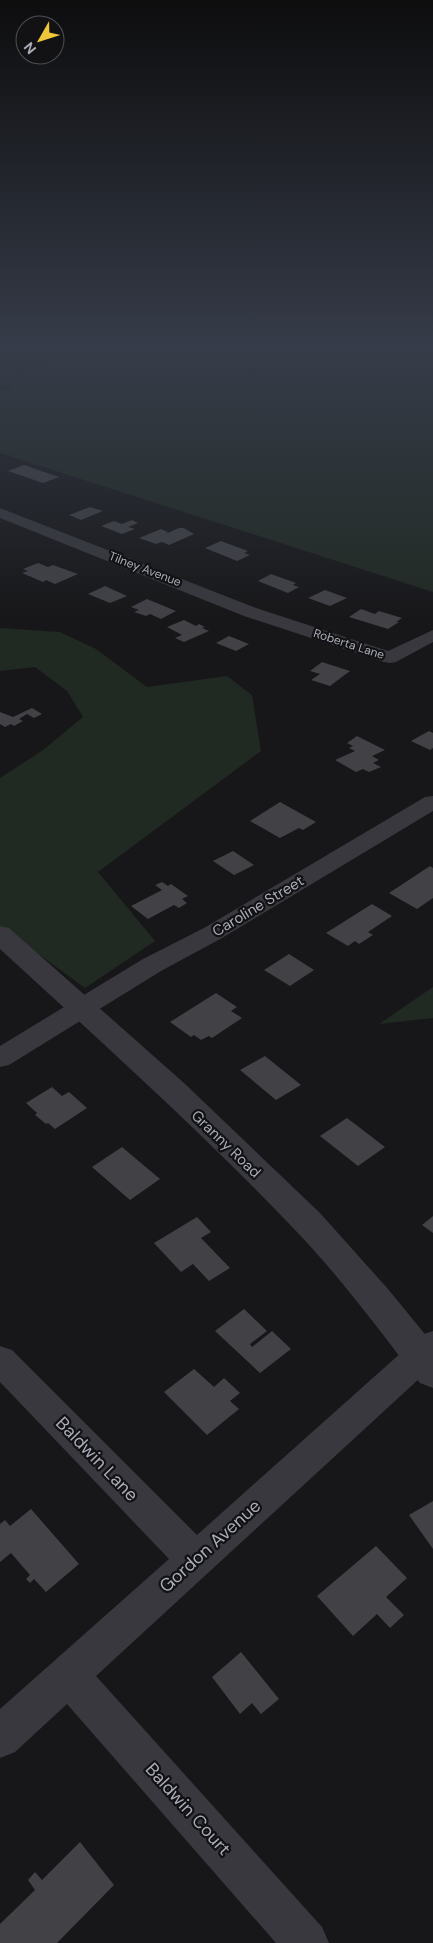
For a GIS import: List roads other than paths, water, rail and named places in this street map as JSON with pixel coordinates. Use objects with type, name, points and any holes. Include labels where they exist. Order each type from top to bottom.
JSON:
[{"type":"street","name":"Tilney Avenue","points":[[0,512],[250,612],[291,625]]},
{"type":"street","name":"Roberta Lane","points":[[291,625],[390,658],[433,635]]},
{"type":"street","name":"Caroline Street","points":[[0,1058],[152,965],[213,933],[433,802]]},
{"type":"street","name":"Granny Road","points":[[0,934],[173,1091],[308,1222],[429,1358]]},
{"type":"street","name":"Gordon Avenue","points":[[0,1737],[69,1676],[194,1559],[429,1358]]},
{"type":"street","name":"Baldwin Lane","points":[[0,1360],[194,1559]]},
{"type":"street","name":"Baldwin Court","points":[[69,1676],[306,1943]]}]
